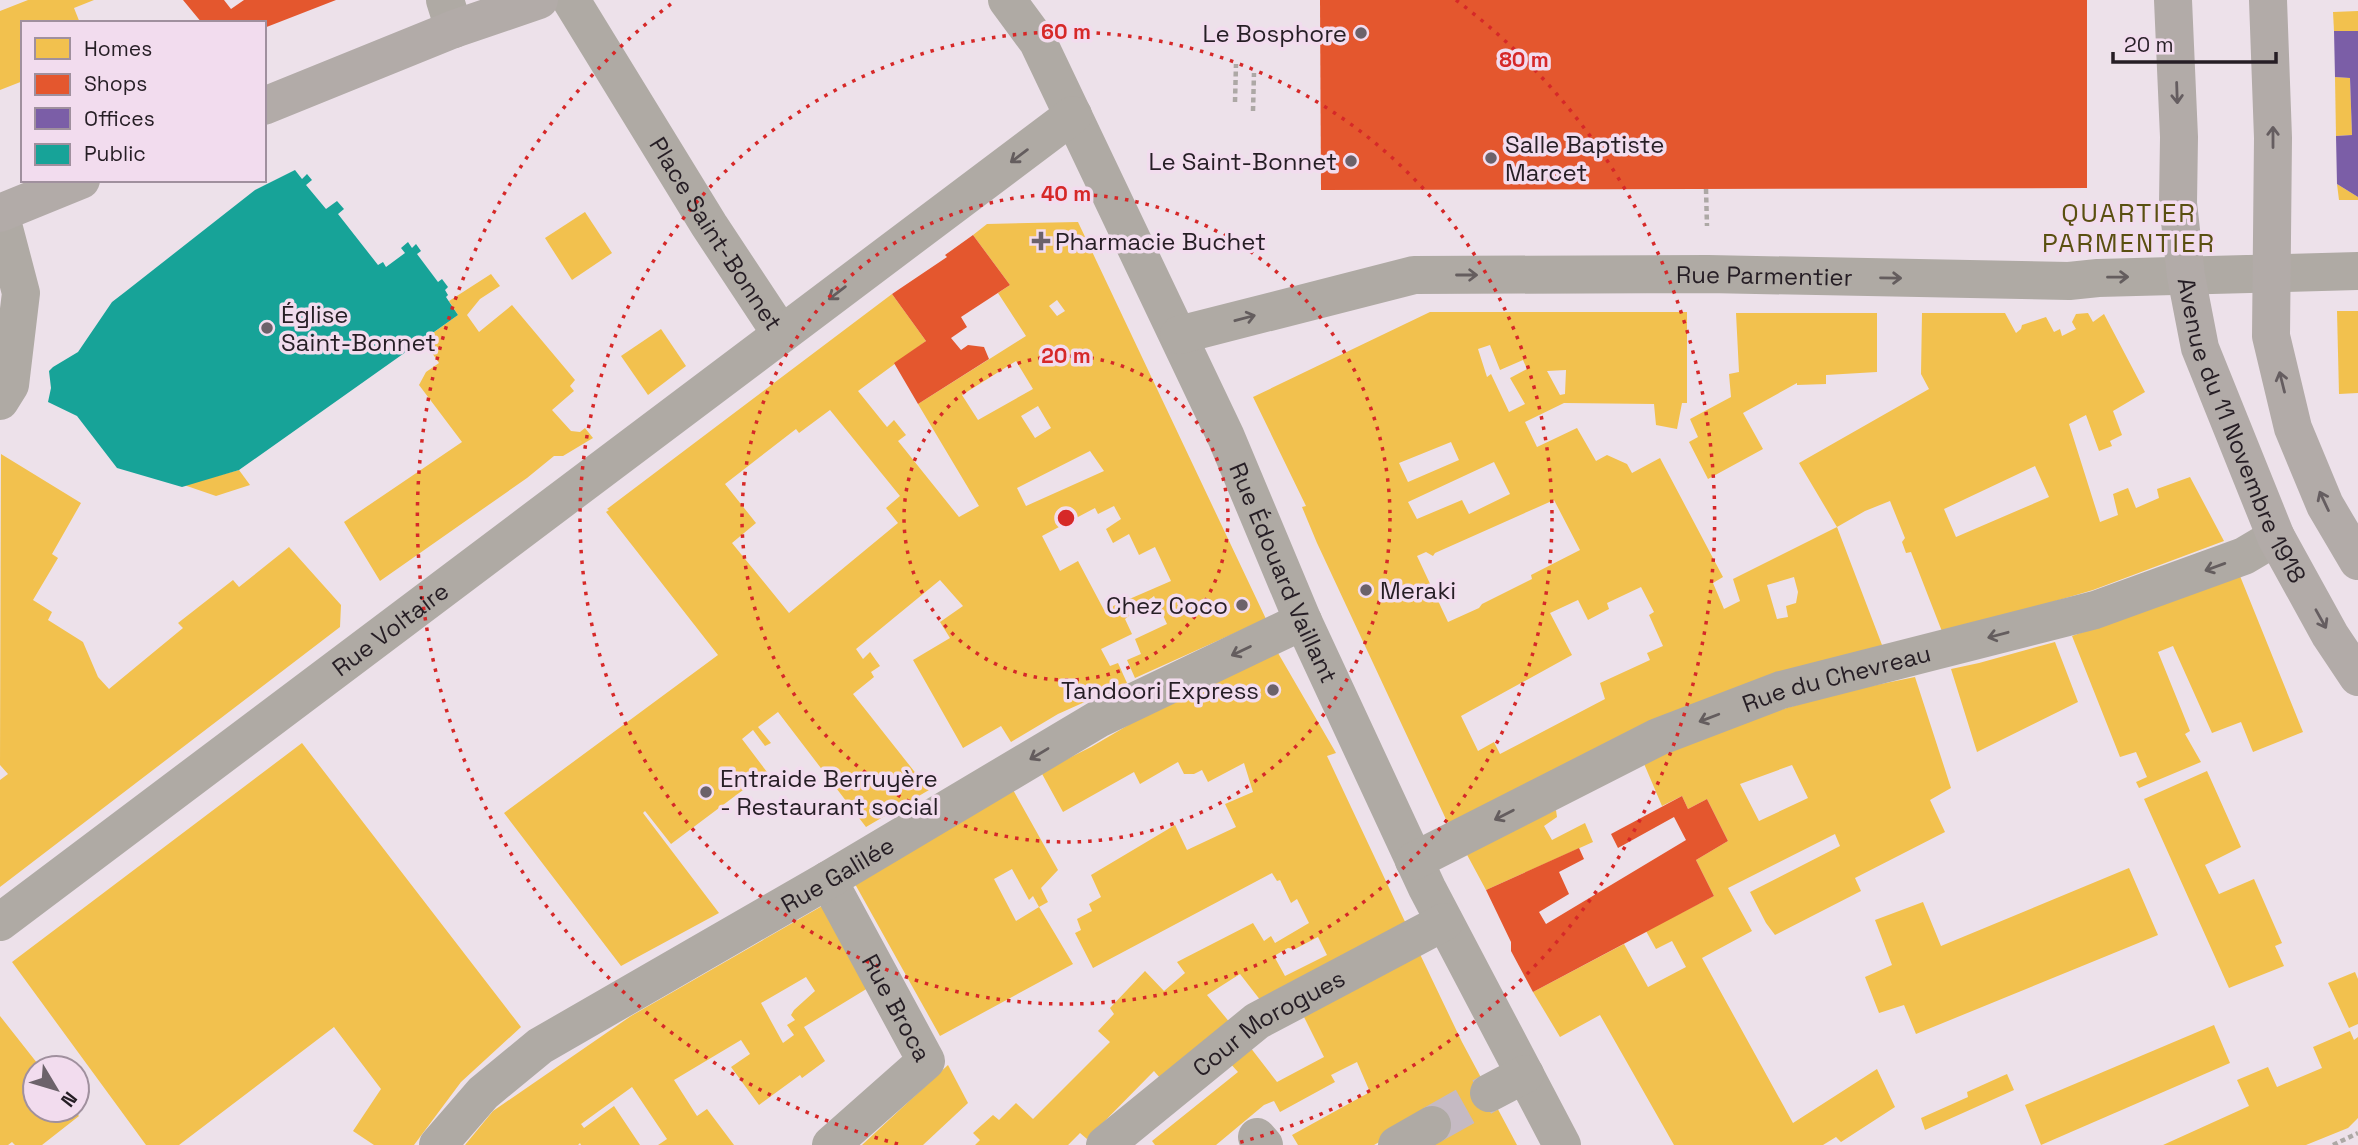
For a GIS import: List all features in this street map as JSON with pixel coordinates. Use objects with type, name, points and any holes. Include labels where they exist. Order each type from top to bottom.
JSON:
[{"type":"main road","points":[[266,105],[449,14],[539,0]]},
{"type":"main road","name":"Avenue du 11 Novembre 1918","points":[[2173,0],[2179,137],[2178,203],[2186,276],[2200,348],[2276,537],[2330,635],[2358,677]]},
{"type":"main road","name":"Avenue du 11 Novembre 1918","points":[[2268,0],[2273,138],[2271,336],[2293,428],[2325,505],[2358,561]]},
{"type":"main road","points":[[0,213],[76,182]]},
{"type":"street","name":"Place Saint-Bonnet","points":[[571,0],[709,225],[781,334],[1073,114]]},
{"type":"street","name":"Rue Édouard Vaillant","points":[[1007,0],[1038,42],[1073,114],[1226,437],[1303,621],[1414,861],[1562,1145]]},
{"type":"street","points":[[0,213],[21,293],[10,385],[0,401]]},
{"type":"street","name":"Rue Parmentier","points":[[1179,335],[1414,275],[1708,274],[2069,281],[2358,271]]},
{"type":"street","name":"Rue Voltaire","points":[[0,922],[781,334]]},
{"type":"street","name":"Rue du Chevreau","points":[[1414,861],[1658,737],[1769,695],[2095,610],[2244,556],[2276,537]]},
{"type":"street","name":"Rue Galilée","points":[[438,1145],[483,1093],[540,1046],[828,880],[1100,718],[1303,621]]},
{"type":"street","name":"Rue Broca","points":[[828,880],[926,1061],[831,1145]]},
{"type":"street","name":"Cour Morogues","points":[[1105,1145],[1257,1021],[1444,922]]},
{"type":"street","points":[[1489,1093],[1525,1074]]},
{"type":"street","points":[[1397,1145],[1433,1125]]},
{"type":"path","points":[[1235,102],[1236,64]]},
{"type":"path","points":[[1253,111],[1254,73]]},
{"type":"path","points":[[2333,1145],[2358,1133]]},
{"type":"building: Homes","points":[[28,0],[94,0],[74,8],[79,21],[21,21],[21,82],[0,90],[0,11]]},
{"type":"building: Homes","points":[[2358,11],[2358,31],[2334,31],[2333,12]]},
{"type":"building: Homes","points":[[2335,77],[2350,78],[2352,135],[2336,136]]},
{"type":"building: Homes","points":[[2337,184],[2358,197],[2358,200],[2339,200]]},
{"type":"building: Homes","points":[[585,212],[612,253],[572,280],[545,238]]},
{"type":"building: Homes","points":[[1078,222],[1266,619],[1135,678],[1127,660],[1141,654],[1135,639],[1167,624],[1154,596],[1125,619],[1132,634],[1101,649],[1110,666],[1118,663],[1127,683],[1058,714],[1011,742],[1001,726],[963,748],[913,660],[950,638],[940,622],[963,606],[940,580],[856,649],[863,659],[870,652],[880,666],[871,672],[874,677],[853,694],[929,790],[866,827],[778,712],[758,727],[771,743],[765,746],[753,730],[742,739],[767,772],[671,844],[645,811],[643,813],[719,913],[621,966],[504,813],[718,655],[606,512],[609,510],[607,509],[892,294],[926,341],[858,391],[887,427],[894,420],[906,435],[898,441],[959,517],[979,506],[918,404],[1026,336],[998,293],[1010,285],[973,235],[987,224]],"holes":[[[1057,300],[1065,311],[1057,316],[1049,306]],[[1016,361],[1033,389],[978,420],[962,395]],[[1038,406],[1051,428],[1035,438],[1021,416]],[[830,410],[900,496],[886,508],[898,523],[789,613],[732,543],[756,523],[725,484],[796,429],[799,433]],[[1090,451],[1104,471],[1026,506],[1017,488]],[[1114,506],[1121,519],[1106,529],[1113,543],[1129,534],[1139,555],[1155,547],[1171,581],[1104,610],[1078,561],[1060,571],[1042,536],[1095,508],[1098,514]]]},
{"type":"building: Homes","points":[[491,274],[500,286],[480,299],[467,315],[479,332],[512,305],[575,380],[570,386],[574,391],[552,410],[571,431],[580,432],[585,428],[593,438],[563,456],[554,456],[527,478],[380,581],[344,522],[462,442],[419,385],[426,372],[439,363],[423,340],[458,315],[449,301]]},
{"type":"building: Homes","points":[[2337,311],[2358,311],[2358,393],[2339,394]]},
{"type":"building: Homes","points":[[1430,312],[1687,312],[1687,403],[1682,403],[1677,429],[1656,425],[1654,404],[1564,403],[1525,422],[1537,447],[1577,428],[1596,461],[1607,455],[1627,464],[1632,473],[1660,458],[1723,577],[1713,583],[1724,609],[1740,601],[1733,579],[1837,527],[1882,645],[1451,830],[1317,543],[1302,507],[1306,506],[1253,397]],"holes":[[[1490,345],[1500,370],[1523,360],[1527,369],[1510,378],[1525,404],[1509,412],[1491,374],[1487,377],[1478,349]],[[1566,370],[1565,394],[1560,395],[1547,371]],[[1451,442],[1459,460],[1408,482],[1399,463]],[[1494,462],[1510,494],[1469,514],[1462,500],[1417,519],[1408,502]],[[1554,500],[1580,550],[1531,575],[1532,579],[1479,608],[1448,622],[1417,556],[1426,552],[1433,556]],[[1794,577],[1798,592],[1796,603],[1786,606],[1788,617],[1777,619],[1767,585]],[[1641,587],[1654,612],[1649,615],[1663,646],[1647,653],[1650,660],[1600,683],[1605,699],[1500,754],[1494,742],[1478,751],[1461,716],[1572,655],[1550,613],[1578,600],[1588,620],[1609,609],[1607,603]]]},
{"type":"building: Homes","points":[[1736,313],[1877,313],[1877,372],[1826,375],[1826,384],[1797,383],[1743,413],[1763,449],[1708,479],[1689,442],[1698,437],[1690,419],[1731,397],[1729,374],[1739,372]]},
{"type":"building: Homes","points":[[1922,313],[2005,313],[2016,333],[2022,325],[2046,317],[2054,332],[2060,329],[2062,336],[2076,329],[2072,322],[2076,314],[2088,313],[2093,322],[2104,314],[2145,392],[2113,411],[2122,435],[2110,441],[2112,446],[2099,451],[2086,415],[2069,424],[2100,522],[2118,515],[2113,494],[2128,488],[2136,508],[2159,498],[2157,489],[2190,477],[2224,541],[2093,590],[1943,634],[1911,552],[1906,553],[1902,542],[1905,538],[1890,501],[1837,527],[1799,463],[1929,389],[1921,374]],"holes":[[[2035,466],[2049,497],[1956,537],[1944,509]]]},
{"type":"building: Homes","points":[[661,329],[686,366],[648,395],[621,356]]},
{"type":"building: Homes","points":[[1,454],[81,503],[52,554],[58,558],[33,600],[52,612],[48,620],[83,642],[98,677],[109,689],[183,628],[178,623],[233,580],[239,587],[289,547],[341,605],[340,627],[0,887],[0,780],[8,774],[0,765]]},
{"type":"building: Homes","points":[[239,470],[250,485],[216,496],[184,485]]},
{"type":"building: Homes","points":[[2240,576],[2303,732],[2253,752],[2241,722],[2212,733],[2173,646],[2158,652],[2190,731],[2185,734],[2201,762],[2139,788],[2136,782],[2147,777],[2136,752],[2120,757],[2072,636]]},
{"type":"building: Homes","points":[[2055,642],[2078,702],[1977,752],[1951,669]]},
{"type":"building: Homes","points":[[1278,653],[1336,753],[1327,756],[1407,926],[1261,1001],[1240,974],[1207,995],[1231,1024],[1160,1078],[1154,1071],[1087,1139],[1080,1133],[1068,1145],[975,1145],[980,1140],[973,1133],[993,1115],[999,1120],[1016,1103],[1033,1119],[1110,1042],[1098,1031],[1114,1014],[1110,1008],[1145,971],[1164,991],[1185,973],[1177,962],[1253,923],[1264,941],[1271,936],[1275,943],[1309,923],[1297,899],[1291,903],[1280,880],[1277,881],[1272,873],[1093,968],[1075,933],[1081,930],[1077,919],[1092,911],[1089,904],[1101,897],[1091,875],[1175,825],[1187,850],[1236,827],[1225,804],[1253,792],[1244,763],[1208,782],[1202,770],[1194,774],[1184,774],[1178,762],[1140,784],[1134,772],[1063,812],[1041,772],[1091,747],[1171,700]],"holes":[[[1318,937],[1327,955],[1285,976],[1274,956]]]},
{"type":"building: Homes","points":[[1915,677],[1951,788],[1930,800],[1945,832],[1855,878],[1861,891],[1775,935],[1750,892],[1840,846],[1835,834],[1728,888],[1752,931],[1702,958],[1793,1123],[1877,1069],[1895,1107],[1841,1142],[1836,1137],[1823,1145],[1674,1145],[1600,1015],[1560,1037],[1533,992],[1624,944],[1648,987],[1686,967],[1672,941],[1656,949],[1646,931],[1714,896],[1696,860],[1728,841],[1707,799],[1688,809],[1682,796],[1662,806],[1642,759],[1759,716],[1842,692]],"holes":[[[1792,765],[1808,798],[1759,821],[1740,784]]]},
{"type":"building: Homes","points":[[302,743],[521,1027],[461,1082],[414,1145],[374,1145],[353,1131],[381,1089],[334,1027],[179,1145],[146,1145],[91,1070],[91,1054],[79,1054],[12,962]]},
{"type":"building: Homes","points":[[2207,771],[2241,847],[2205,865],[2219,894],[2254,879],[2282,943],[2275,946],[2284,966],[2229,988],[2144,799]]},
{"type":"building: Homes","points":[[1012,788],[1058,870],[1041,888],[1048,902],[1039,907],[1073,964],[940,1036],[855,884]],"holes":[[[1012,869],[1029,900],[1033,896],[1039,907],[1016,921],[994,879]]]},
{"type":"building: Homes","points":[[1556,810],[1557,817],[1544,826],[1552,840],[1585,823],[1593,842],[1486,890],[1465,851]]},
{"type":"building: Homes","points":[[2129,868],[2158,935],[1916,1034],[1904,1005],[1879,1013],[1865,977],[1892,965],[1875,920],[1923,902],[1941,946]]},
{"type":"building: Homes","points":[[822,906],[868,988],[804,1027],[825,1061],[802,1078],[800,1075],[759,1105],[731,1067],[750,1054],[741,1040],[674,1080],[697,1116],[707,1109],[734,1145],[658,1145],[667,1139],[632,1087],[581,1124],[584,1128],[614,1106],[640,1145],[465,1145],[493,1111],[631,1016]],"holes":[[[806,977],[815,991],[794,1010],[791,1015],[795,1020],[787,1025],[794,1035],[783,1043],[761,1003]]]},
{"type":"building: Homes","points":[[1417,948],[1462,1042],[1517,1145],[1423,1145],[1428,1115],[1374,1145],[1298,1145],[1292,1135],[1370,1092],[1357,1062],[1331,1075],[1335,1082],[1280,1112],[1274,1101],[1264,1105],[1216,1145],[1155,1145],[1152,1141],[1238,1072],[1229,1062],[1250,1047],[1277,1082],[1324,1057],[1302,1013]]},
{"type":"building: Homes","points":[[2355,972],[2358,979],[2358,1024],[2349,1028],[2328,983]]},
{"type":"building: Homes","points":[[0,1016],[30,1054],[21,1054],[21,1124],[69,1124],[42,1145],[15,1145],[12,1142],[0,1145]]},
{"type":"building: Homes","points":[[2214,1025],[2230,1063],[2041,1145],[2025,1105]]},
{"type":"building: Homes","points":[[2350,1031],[2354,1040],[2358,1037],[2358,1118],[2348,1128],[2306,1145],[2163,1145],[2249,1106],[2237,1080],[2268,1067],[2277,1087],[2322,1068],[2313,1047]]},
{"type":"building: Homes","points":[[948,1065],[968,1103],[923,1145],[862,1145]]},
{"type":"building: Homes","points":[[2007,1074],[2014,1090],[1925,1130],[1921,1118],[1968,1097],[1967,1092]]},
{"type":"building: Shops","points":[[183,0],[224,0],[231,9],[244,0],[336,0],[266,27],[266,21],[200,21]]},
{"type":"building: Shops","points":[[1320,0],[2087,0],[2087,188],[1321,190]]},
{"type":"building: Shops","points":[[973,235],[1010,285],[961,317],[967,327],[951,338],[961,350],[968,345],[984,347],[989,359],[918,404],[894,363],[926,341],[892,294],[947,257],[945,255]]},
{"type":"building: Shops","points":[[1682,796],[1688,809],[1707,799],[1728,841],[1696,860],[1714,896],[1533,992],[1511,951],[1511,942],[1486,890],[1579,848],[1584,859],[1559,872],[1569,894],[1539,912],[1546,924],[1686,840],[1674,817],[1618,848],[1611,834]]},
{"type":"building: Offices","points":[[2334,31],[2358,31],[2358,197],[2337,184],[2336,136],[2352,135],[2350,78],[2335,77]]},
{"type":"building: Public","name":"Église Saint-Bonnet","points":[[295,170],[302,179],[307,174],[312,180],[306,185],[326,209],[337,201],[344,209],[338,214],[378,265],[383,262],[386,267],[405,253],[401,248],[408,242],[412,248],[416,244],[421,251],[417,254],[438,282],[442,279],[448,287],[445,290],[448,295],[446,297],[458,315],[239,470],[182,487],[117,468],[77,416],[48,402],[51,388],[49,371],[78,352],[112,302],[255,190]]},
{"type":"tunnel","points":[[1432,1125],[1489,1093]]},
{"type":"place","name":"Le Bosphore","points":[[1361,33]]},
{"type":"place","name":"Salle Baptiste Marcet","points":[[1491,158]]},
{"type":"place","name":"Le Saint-Bonnet","points":[[1351,161]]},
{"type":"place","name":"Pharmacie Buchet","points":[[1041,241]]},
{"type":"place","name":"Église Saint-Bonnet","points":[[267,328]]},
{"type":"place","name":"Meraki","points":[[1366,590]]},
{"type":"place","name":"Chez Coco","points":[[1242,605]]},
{"type":"place","name":"Tandoori Express","points":[[1273,690]]},
{"type":"place","name":"Entraide Berruyère - Restaurant social","points":[[706,792]]},
{"type":"district","name":"QUARTIER PARMENTIER","points":[[2129,228]]}]
